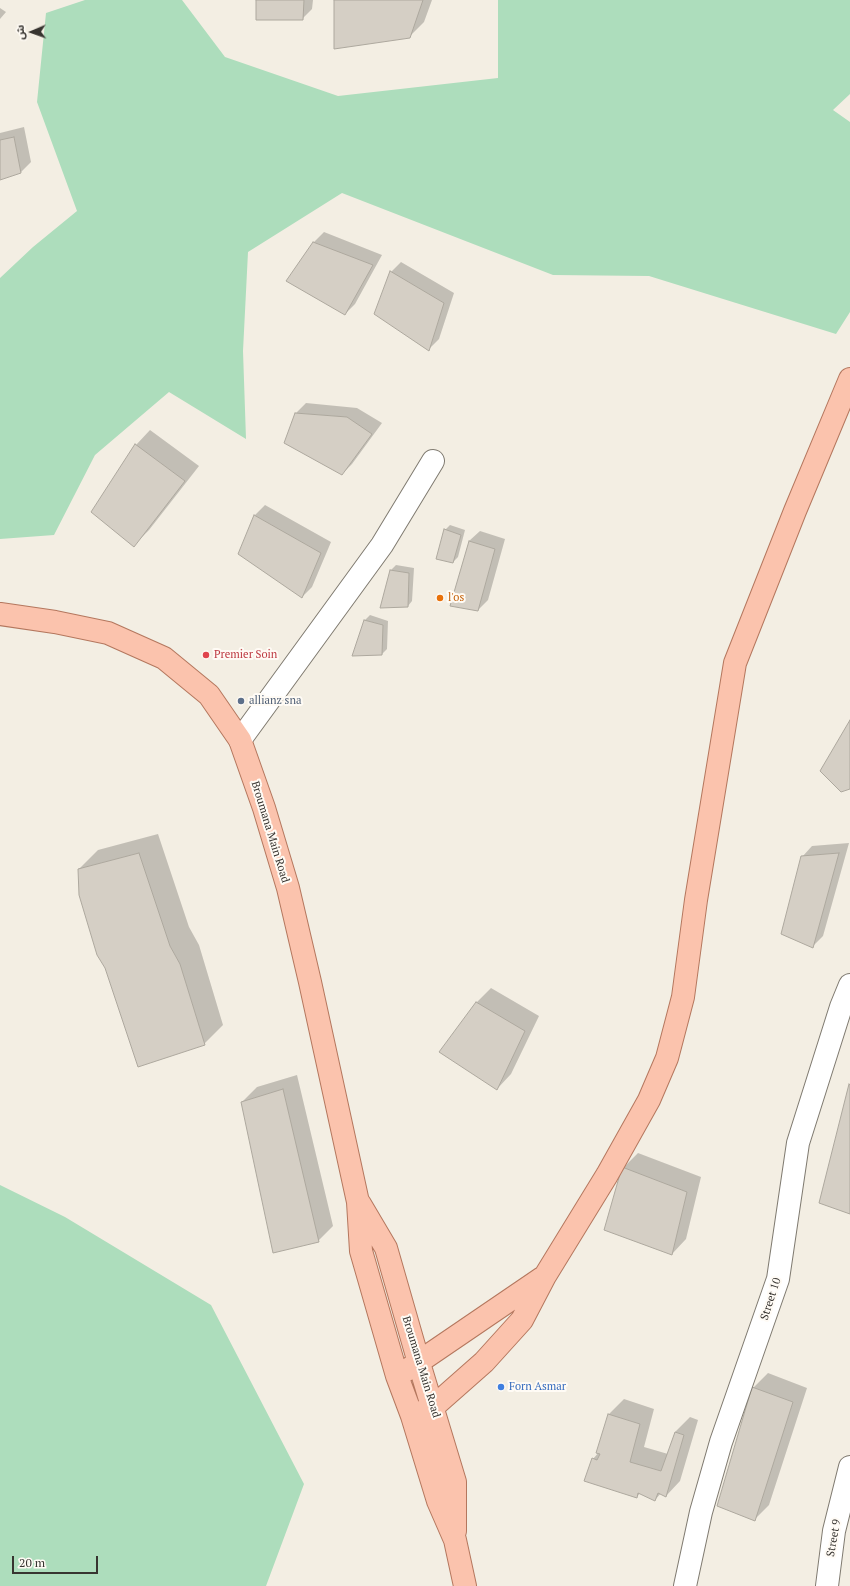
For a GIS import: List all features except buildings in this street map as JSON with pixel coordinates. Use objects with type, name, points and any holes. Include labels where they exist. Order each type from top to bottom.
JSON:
[{"type":"main road","points":[[412,1416],[433,1407],[484,1362],[522,1320],[545,1276],[607,1175],[645,1107],[667,1058],[683,997],[696,900],[734,663],[850,379]]},
{"type":"main road","name":"Broumana Main Road","points":[[0,614],[55,622],[108,633],[164,658],[209,695],[240,740],[264,808],[288,888],[358,1202],[361,1251],[397,1376],[412,1416],[438,1501],[455,1540],[465,1586]]},
{"type":"main road","name":"Broumana Main Road","points":[[358,1202],[386,1248],[455,1482],[455,1540]]},
{"type":"main road","points":[[397,1376],[419,1363],[545,1276]]},
{"type":"street","points":[[240,740],[382,545],[433,461]]},
{"type":"street","name":"Street 10","points":[[685,1586],[701,1512],[721,1442],[778,1279],[798,1143],[841,1007],[850,985]]},
{"type":"street","name":"Street 9","points":[[826,1586],[834,1531],[850,1467]]},
{"type":"green space","points":[[85,0],[182,0],[225,57],[338,96],[498,78],[498,0],[850,0],[850,94],[833,110],[850,122],[850,312],[836,334],[649,276],[553,275],[342,193],[248,252],[243,351],[246,439],[169,392],[95,455],[54,535],[0,539],[0,278],[33,247],[77,211],[37,102],[46,13]]},
{"type":"green space","points":[[0,1185],[65,1217],[211,1305],[304,1484],[266,1586],[0,1586]]},
{"type":"place","name":"l'os","points":[[440,598]]},
{"type":"place","name":"Premier Soin","points":[[206,655]]},
{"type":"place","name":"allianz sna","points":[[241,701]]},
{"type":"place","name":"Forn Asmar","points":[[501,1387]]}]
